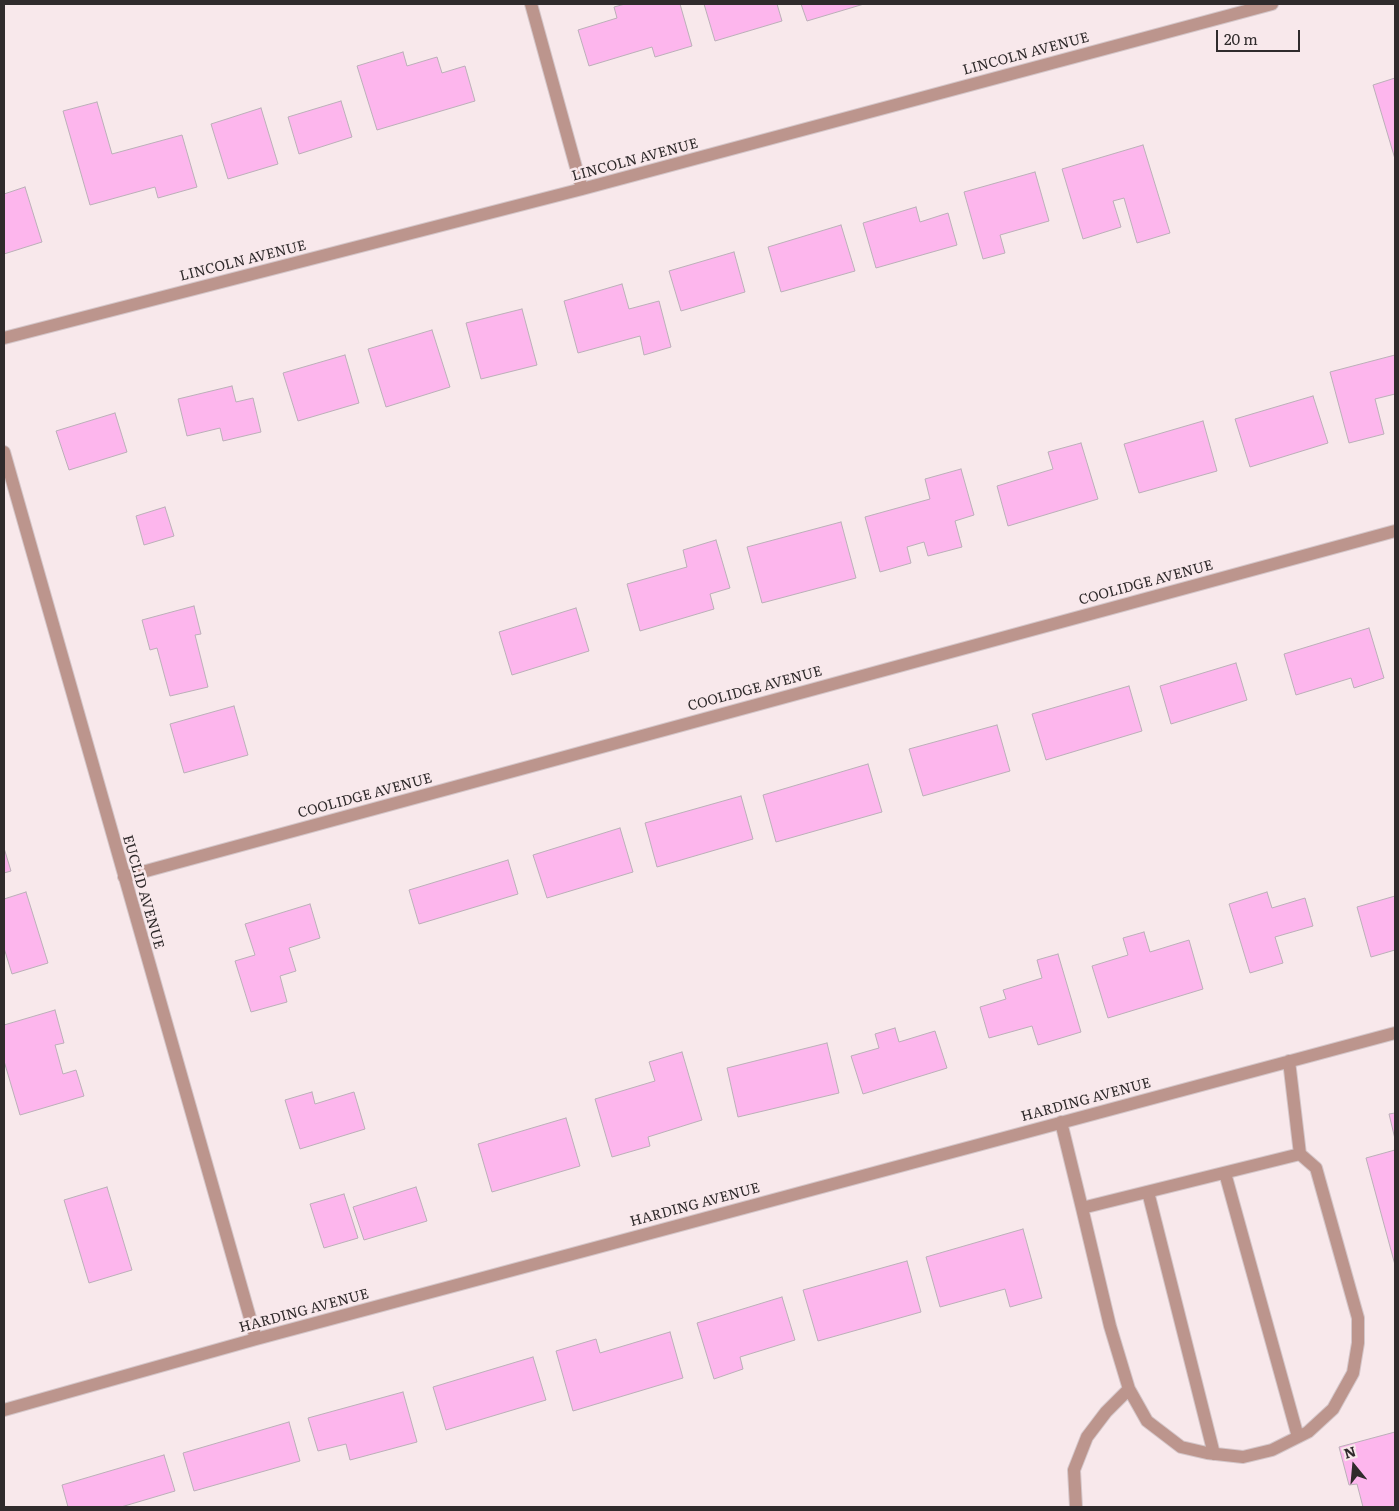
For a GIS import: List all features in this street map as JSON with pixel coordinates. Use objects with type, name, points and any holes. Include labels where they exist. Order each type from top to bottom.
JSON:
[{"type":"street","points":[[531,4],[582,190]]},
{"type":"street","name":"LINCOLN AVENUE","points":[[4,338],[582,190],[1272,4]]},
{"type":"street","name":"EUCLID AVENUE","points":[[4,452],[256,1339]]},
{"type":"street","name":"COOLIDGE AVENUE","points":[[124,877],[1395,530]]},
{"type":"street","name":"HARDING AVENUE","points":[[4,1410],[256,1339],[1395,1033]]},
{"type":"street","points":[[1061,1122],[1110,1326],[1129,1389],[1147,1421],[1181,1448],[1244,1457],[1272,1450],[1308,1432],[1333,1409],[1353,1373],[1358,1344],[1358,1318],[1316,1168],[1300,1154],[1289,1061]]},
{"type":"street","points":[[1082,1208],[1300,1154]]},
{"type":"street","points":[[1225,1173],[1298,1437]]},
{"type":"street","points":[[1148,1192],[1214,1454]]},
{"type":"street","points":[[1076,1507],[1074,1470],[1087,1437],[1106,1412],[1129,1389]]},
{"type":"building","points":[[625,4],[680,4],[692,46],[655,57],[652,47],[589,66],[578,30],[617,18],[614,7]]},
{"type":"building","points":[[704,4],[777,4],[782,21],[715,41]]},
{"type":"building","points":[[801,4],[864,4],[807,21]]},
{"type":"building","points":[[403,52],[407,66],[437,57],[442,73],[465,66],[475,101],[377,130],[357,66]]},
{"type":"building","points":[[1395,78],[1395,159],[1373,85]]},
{"type":"building","points":[[341,101],[352,137],[299,154],[288,117]]},
{"type":"building","points":[[97,102],[112,154],[182,135],[197,187],[158,198],[155,187],[90,205],[63,111]]},
{"type":"building","points":[[261,108],[278,164],[228,179],[211,124]]},
{"type":"building","points":[[1143,145],[1170,233],[1137,243],[1124,198],[1113,201],[1121,227],[1083,239],[1062,169]]},
{"type":"building","points":[[1035,172],[1049,221],[1000,235],[1005,253],[983,259],[964,192]]},
{"type":"building","points":[[25,187],[42,242],[4,254],[4,194]]},
{"type":"building","points":[[916,207],[920,222],[948,213],[957,245],[876,268],[863,223]]},
{"type":"building","points":[[841,225],[855,271],[781,292],[768,247]]},
{"type":"building","points":[[734,252],[745,292],[681,311],[669,271]]},
{"type":"building","points":[[622,284],[629,309],[659,301],[671,347],[644,355],[640,336],[578,353],[564,301]]},
{"type":"building","points":[[522,309],[537,365],[481,379],[466,323]]},
{"type":"building","points":[[432,330],[450,387],[386,407],[368,349]]},
{"type":"building","points":[[345,355],[359,403],[298,421],[283,373]]},
{"type":"building","points":[[1395,355],[1395,394],[1375,399],[1384,434],[1349,443],[1330,372]]},
{"type":"building","points":[[232,386],[236,402],[253,398],[261,432],[223,441],[220,428],[187,436],[178,399]]},
{"type":"building","points":[[1313,396],[1328,443],[1250,467],[1235,419]]},
{"type":"building","points":[[115,413],[127,452],[69,470],[56,431]]},
{"type":"building","points":[[1203,421],[1217,471],[1139,493],[1124,444]]},
{"type":"building","points":[[1081,443],[1098,499],[1008,526],[997,486],[1053,469],[1048,452]]},
{"type":"building","points":[[961,469],[974,515],[955,521],[962,547],[928,556],[924,542],[907,547],[911,563],[880,572],[865,517],[930,499],[925,479]]},
{"type":"building","points":[[165,507],[174,536],[144,545],[136,516]]},
{"type":"building","points":[[841,522],[856,578],[762,603],[747,547]]},
{"type":"building","points":[[716,540],[730,588],[710,594],[714,609],[640,631],[627,584],[687,567],[683,550]]},
{"type":"building","points":[[194,606],[201,634],[195,635],[208,687],[170,696],[157,648],[150,650],[142,620]]},
{"type":"building","points":[[576,608],[589,651],[512,675],[499,632]]},
{"type":"building","points":[[1369,628],[1384,678],[1354,688],[1351,678],[1296,695],[1284,654]]},
{"type":"building","points":[[1236,663],[1247,700],[1171,724],[1160,686]]},
{"type":"building","points":[[1129,686],[1142,731],[1046,760],[1032,714]]},
{"type":"building","points":[[234,706],[248,755],[184,773],[170,724]]},
{"type":"building","points":[[997,725],[1010,771],[923,796],[909,749]]},
{"type":"building","points":[[868,764],[882,812],[776,842],[763,795]]},
{"type":"building","points":[[741,796],[753,839],[657,867],[645,823]]},
{"type":"building","points":[[620,828],[633,872],[547,898],[533,855]]},
{"type":"building","points":[[4,848],[11,871],[4,873]]},
{"type":"building","points":[[508,860],[518,894],[419,924],[409,890]]},
{"type":"building","points":[[26,892],[48,963],[12,974],[4,948],[4,899]]},
{"type":"building","points":[[1267,892],[1272,908],[1305,898],[1313,926],[1275,937],[1283,963],[1250,973],[1229,904]]},
{"type":"building","points":[[1395,896],[1395,950],[1371,957],[1357,907]]},
{"type":"building","points":[[310,904],[320,938],[289,948],[296,971],[280,976],[287,1002],[251,1012],[235,961],[255,955],[245,924]]},
{"type":"building","points":[[1144,932],[1150,952],[1189,940],[1203,989],[1108,1018],[1092,966],[1128,955],[1123,938]]},
{"type":"building","points":[[1058,954],[1081,1032],[1038,1045],[1032,1026],[989,1038],[980,1007],[1006,999],[1003,990],[1042,978],[1037,960]]},
{"type":"building","points":[[55,1010],[64,1043],[55,1045],[63,1074],[76,1070],[84,1096],[20,1115],[4,1061],[4,1025]]},
{"type":"building","points":[[895,1028],[899,1042],[935,1031],[947,1068],[863,1094],[851,1056],[879,1048],[875,1034]]},
{"type":"building","points":[[827,1043],[839,1093],[738,1117],[727,1068]]},
{"type":"building","points":[[682,1052],[702,1120],[648,1137],[650,1146],[612,1157],[595,1099],[655,1081],[649,1062]]},
{"type":"building","points":[[312,1092],[315,1104],[354,1092],[365,1129],[300,1149],[285,1100]]},
{"type":"building","points":[[1395,1113],[1395,1139],[1389,1114]]},
{"type":"building","points":[[566,1118],[580,1166],[492,1192],[478,1144]]},
{"type":"building","points":[[1395,1150],[1395,1265],[1366,1158]]},
{"type":"building","points":[[107,1187],[132,1270],[89,1283],[64,1200]]},
{"type":"building","points":[[416,1187],[427,1221],[364,1240],[353,1207]]},
{"type":"building","points":[[344,1194],[358,1238],[324,1248],[310,1204]]},
{"type":"building","points":[[1023,1229],[1042,1298],[1010,1307],[1005,1289],[940,1307],[926,1257]]},
{"type":"building","points":[[907,1261],[921,1312],[818,1341],[803,1290]]},
{"type":"building","points":[[782,1297],[795,1340],[740,1357],[743,1369],[714,1379],[697,1323]]},
{"type":"building","points":[[670,1332],[683,1378],[573,1411],[556,1351],[596,1339],[600,1353]]},
{"type":"building","points":[[533,1357],[546,1400],[446,1430],[433,1387]]},
{"type":"building","points":[[403,1392],[417,1442],[350,1460],[346,1444],[318,1451],[308,1418]]},
{"type":"building","points":[[289,1422],[300,1461],[194,1491],[183,1453]]},
{"type":"building","points":[[1395,1432],[1395,1507],[1363,1507],[1357,1484],[1349,1485],[1339,1447]]},
{"type":"building","points":[[164,1455],[175,1491],[121,1507],[68,1507],[62,1485]]}]
